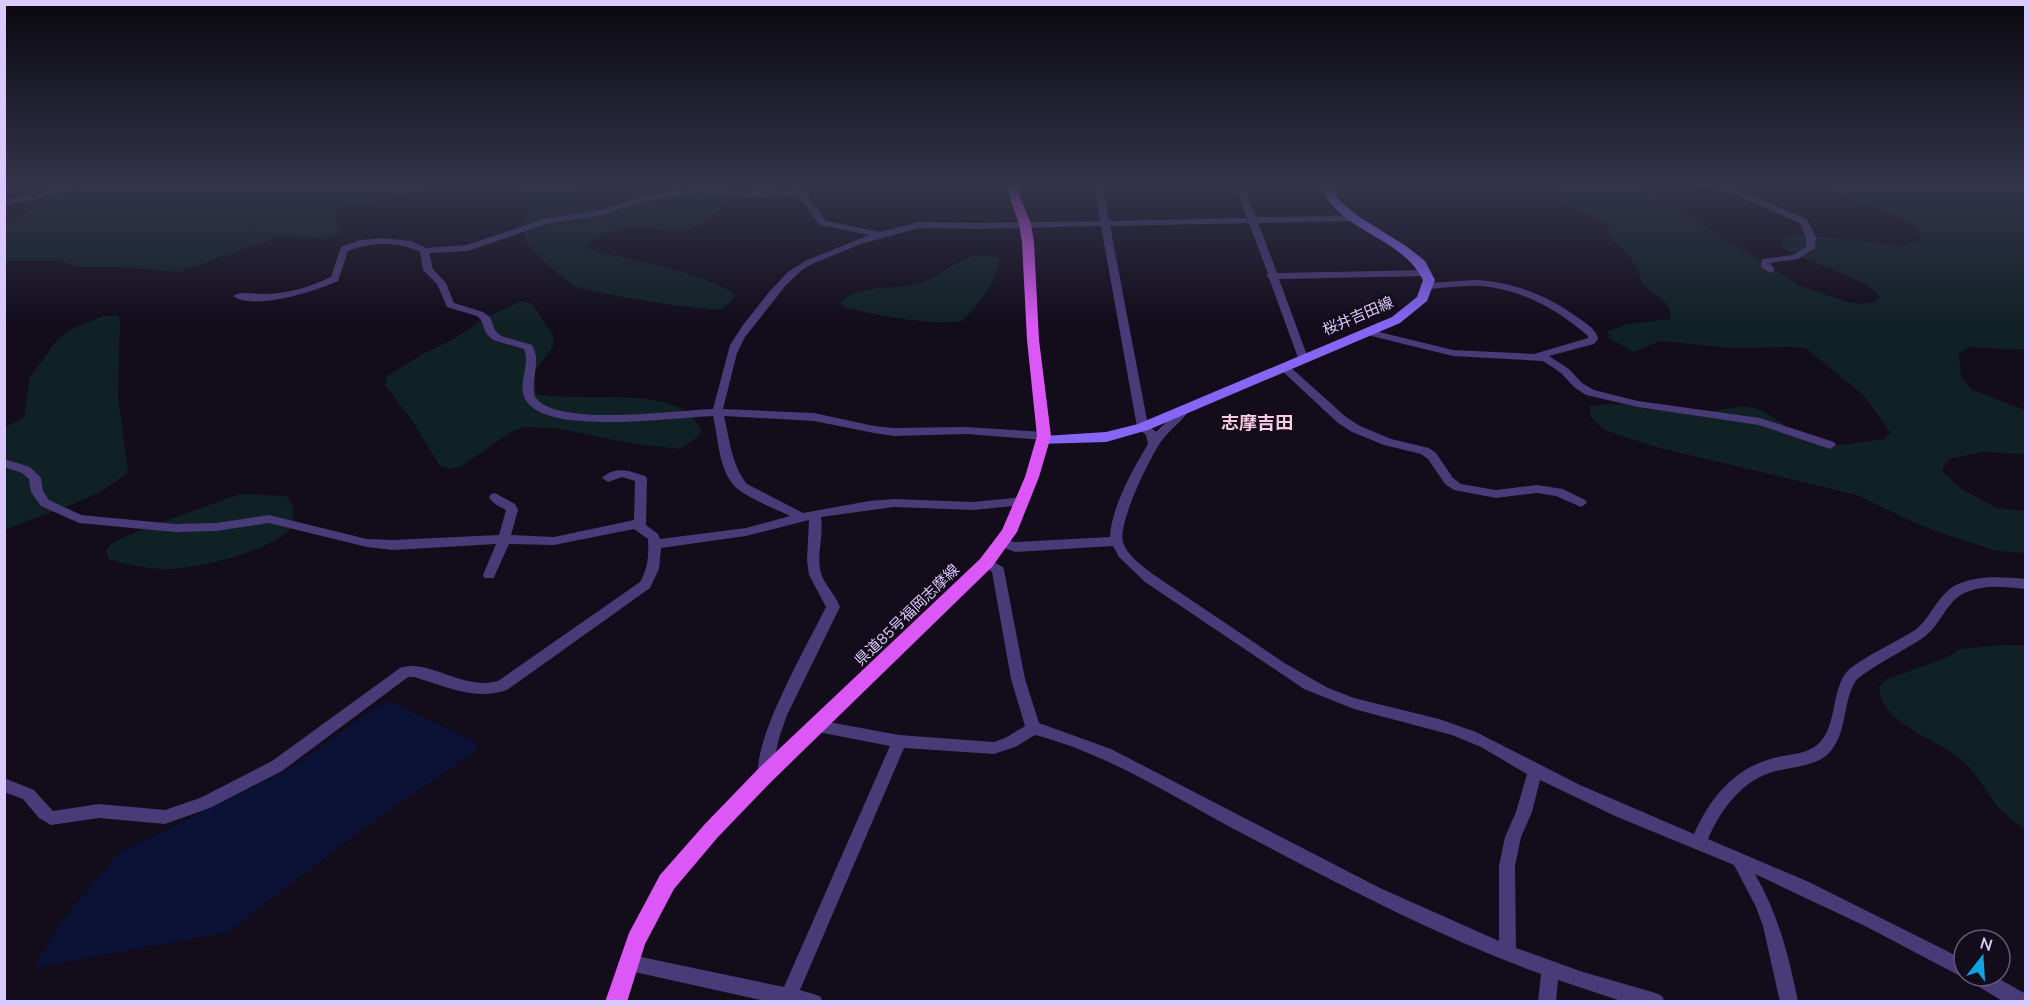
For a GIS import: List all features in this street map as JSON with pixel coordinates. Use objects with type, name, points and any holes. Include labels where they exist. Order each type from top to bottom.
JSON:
[{"type":"main road","name":"県道85号福岡志摩線","points":[[616,1002],[627,963],[646,919],[667,882],[765,774],[818,726],[1003,543],[1022,501],[1044,438],[1033,340],[1026,231]]},
{"type":"main road","points":[[1373,231],[1416,257],[1427,273],[1429,286]]},
{"type":"main road","name":"桜井吉田線","points":[[1044,438],[1106,437],[1143,427],[1183,412],[1410,311],[1420,304],[1429,286]]},
{"type":"street","points":[[238,296],[278,297],[319,287],[335,279],[344,249],[360,243],[411,244],[424,251],[468,248],[519,231]]},
{"type":"street","points":[[860,231],[883,235]]},
{"type":"street","points":[[765,774],[764,764],[781,715],[833,607],[831,597],[819,584],[814,573],[817,523],[808,515],[743,487],[737,481],[724,449],[717,411],[721,403],[723,383],[736,343],[791,275],[815,259],[898,231]]},
{"type":"street","points":[[1106,231],[1143,427],[1151,434],[1154,444]]},
{"type":"street","points":[[1256,231],[1303,358]]},
{"type":"street","points":[[1770,270],[1766,267],[1765,261],[1795,257],[1810,248],[1811,238],[1808,231]]},
{"type":"street","points":[[424,251],[428,270],[441,283],[450,305],[480,314],[486,319],[490,331],[497,338],[528,347],[531,351],[533,358],[528,388],[531,399],[537,405],[567,415],[598,417],[717,411],[815,417],[894,432],[940,430],[1044,438]]},
{"type":"street","points":[[1271,276],[1427,273]]},
{"type":"street","points":[[1366,332],[1453,353],[1537,356],[1590,342],[1593,335],[1550,303],[1519,292],[1481,283],[1429,286]]},
{"type":"street","points":[[1537,356],[1554,362],[1590,393],[1638,404],[1760,422],[1830,445]]},
{"type":"street","points":[[1284,367],[1342,420],[1356,429],[1388,442],[1425,451],[1432,456],[1449,481],[1458,487],[1496,494],[1537,489],[1559,492],[1581,503]]},
{"type":"street","name":"桜井吉田線","points":[[1116,542],[1121,512],[1154,444],[1183,412]]},
{"type":"street","points":[[4,463],[26,470],[35,478],[37,492],[45,503],[79,519],[175,528],[216,527],[269,519],[367,543],[393,546],[504,540],[554,541],[628,524],[640,526],[654,537],[655,544],[651,573],[645,585],[502,686],[490,690],[476,690],[414,670],[405,672],[317,739],[277,765],[239,787],[183,812],[165,817],[99,811],[51,818],[44,815],[34,798],[23,791],[4,785]]},
{"type":"street","points":[[608,478],[622,473],[641,479],[640,526]]},
{"type":"street","points":[[489,575],[504,540],[512,510],[495,497]]},
{"type":"street","points":[[655,544],[746,532],[808,515],[894,503],[973,506],[1022,501]]},
{"type":"street","points":[[1003,543],[1015,547],[1116,542],[1131,562],[1143,573],[1229,630],[1284,671],[1307,684],[1360,706],[1451,728],[1474,737],[1535,770],[1622,812],[1741,860],[1907,938],[1952,962]]},
{"type":"street","points":[[986,562],[998,570],[1018,679],[1033,728]]},
{"type":"street","points":[[1698,843],[1708,820],[1738,783],[1756,770],[1795,761],[1824,748],[1833,735],[1846,683],[1852,675],[1920,633],[1933,621],[1950,595],[1979,582],[2025,584]]},
{"type":"street","points":[[818,726],[899,741],[994,748],[1010,743],[1033,728],[1052,733],[1106,754],[1405,910],[1446,929],[1550,968],[1656,1002]]},
{"type":"street","points":[[787,998],[899,741]]},
{"type":"street","points":[[1508,953],[1507,866],[1513,837],[1524,812],[1535,770]]},
{"type":"street","points":[[1741,860],[1744,872],[1761,900],[1770,925],[1789,1002]]},
{"type":"street","points":[[627,963],[814,1002]]},
{"type":"street","points":[[1547,1002],[1550,968]]},
{"type":"street","points":[[1998,988],[2022,1002]]},
{"type":"shaded area","points":[[4,231],[342,231],[337,235],[323,239],[283,235],[178,272],[122,267],[80,267],[62,261],[5,261]]},
{"type":"shaded area","points":[[524,231],[616,231],[593,240],[586,247],[701,278],[733,293],[734,298],[720,309],[695,308],[578,287],[546,263],[529,245]]},
{"type":"shaded area","points":[[1609,231],[1711,231],[1801,286],[1847,302],[1862,304],[1880,298],[1867,285],[1783,248],[1782,242],[1785,235],[1795,234],[1906,246],[1921,240],[1917,231],[2025,231],[2025,350],[1970,347],[1959,353],[1961,377],[1972,390],[2025,410],[2025,454],[1983,452],[1949,459],[1942,471],[1960,488],[1997,508],[2025,511],[2025,553],[1997,551],[1944,534],[1857,495],[1656,447],[1604,430],[1590,416],[1590,406],[1617,404],[1695,413],[1749,407],[1768,414],[1804,437],[1830,445],[1882,440],[1891,433],[1863,395],[1807,349],[1793,347],[1729,348],[1660,341],[1634,352],[1609,338],[1608,331],[1629,324],[1670,319],[1671,313],[1662,299],[1642,284],[1638,270],[1630,257],[1608,236]]},
{"type":"shaded area","points":[[984,255],[999,258],[996,274],[980,301],[962,321],[935,322],[903,319],[843,307],[840,302],[857,292],[916,284],[964,260]]},
{"type":"shaded area","points":[[521,301],[532,304],[554,336],[553,347],[535,370],[536,394],[655,400],[687,412],[701,430],[699,436],[680,449],[629,443],[556,428],[523,427],[511,432],[460,467],[450,469],[440,466],[411,419],[385,386],[387,376],[454,339],[485,318]]},
{"type":"shaded area","points":[[104,316],[118,316],[120,320],[118,397],[128,471],[117,481],[87,498],[5,530],[4,428],[24,417],[30,377],[57,340],[75,327]]},
{"type":"shaded area","points":[[240,494],[287,496],[293,508],[292,528],[249,552],[192,567],[148,568],[108,558],[106,551],[112,543],[145,528]]},
{"type":"shaded area","points":[[2025,645],[2025,830],[2000,809],[1963,761],[1912,730],[1889,711],[1882,700],[1879,687],[1887,679],[1946,658],[1960,649]]},
{"type":"water","points":[[388,701],[476,742],[477,750],[359,832],[228,932],[33,968],[59,925],[118,853],[290,769]]},
{"type":"waterway","points":[[1111,231],[1122,289]]},
{"type":"district","name":"志摩吉田","points":[[1257,423]]}]
